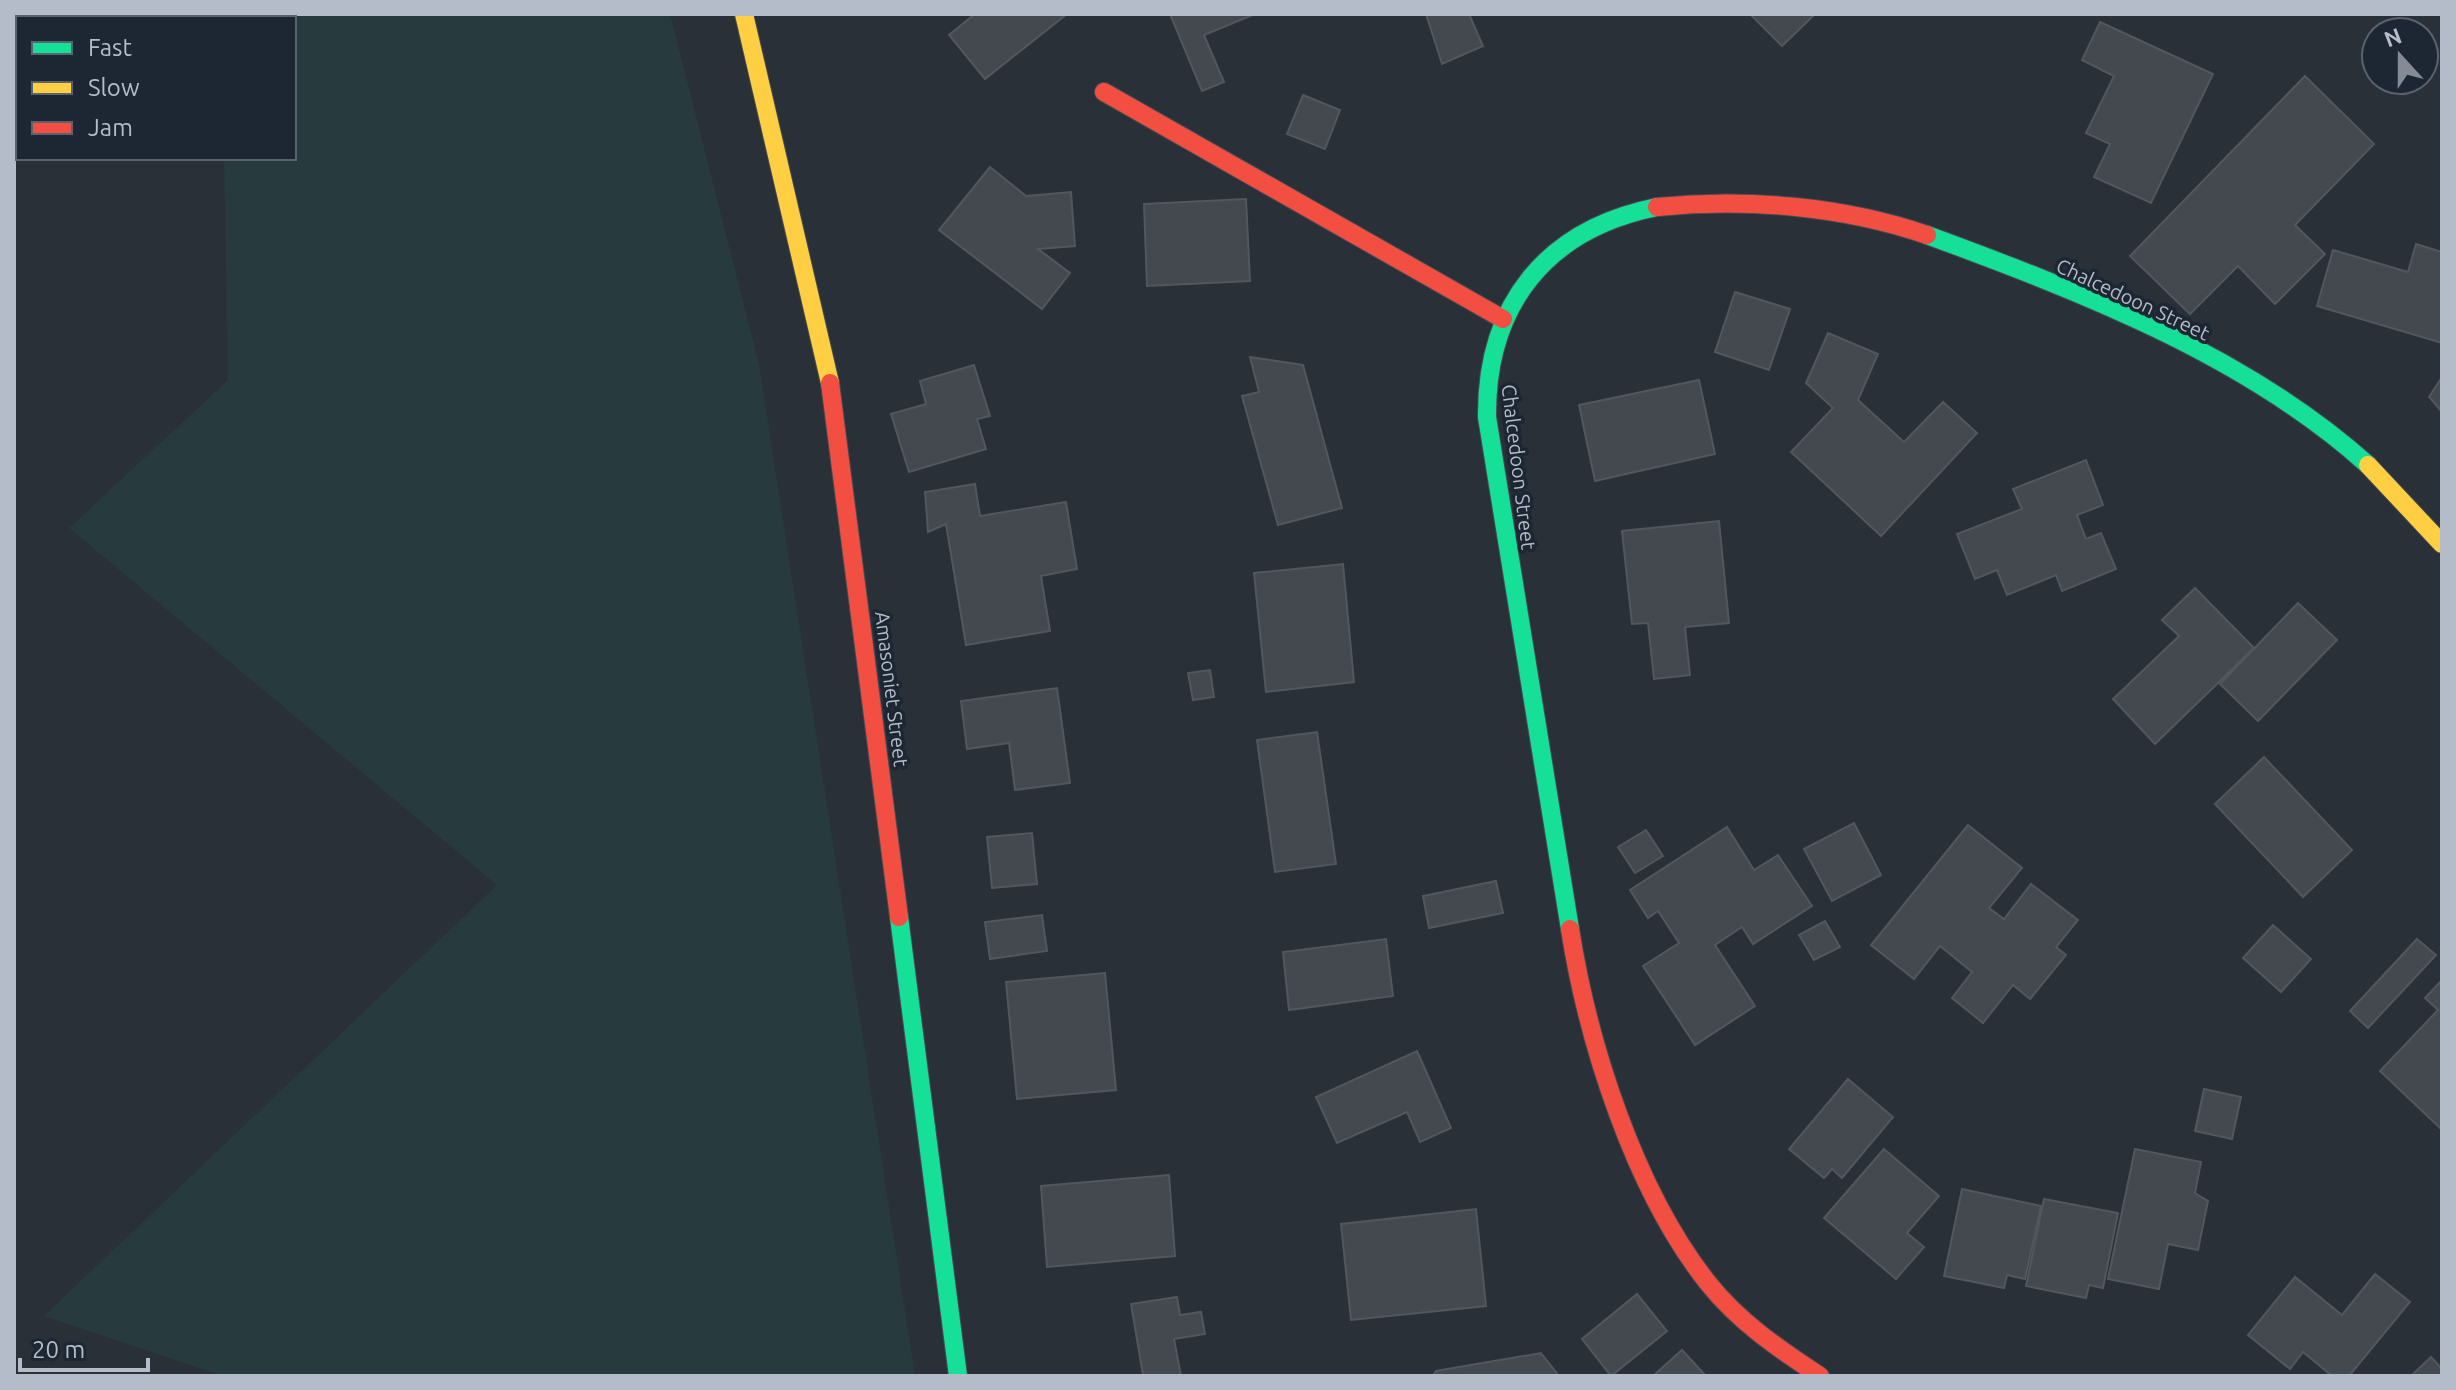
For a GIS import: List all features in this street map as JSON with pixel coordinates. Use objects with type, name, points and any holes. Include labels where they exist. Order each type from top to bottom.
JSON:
[{"type":"street","name":"Amasoniet Street","points":[[744,14],[829,378],[958,1376]]},
{"type":"street","points":[[1104,92],[1503,319]]},
{"type":"street","name":"Chalcedoon Street","points":[[1820,1376],[1760,1336],[1708,1283],[1669,1221],[1626,1136],[1580,992],[1487,417],[1485,372],[1503,319],[1537,266],[1580,233],[1624,213],[1680,206],[1762,205],[1908,230],[2084,296],[2172,337],[2243,377],[2346,444],[2400,493],[2442,544]]},
{"type":"green space","points":[[670,14],[759,364],[915,1376],[223,1376],[44,1316],[497,885],[69,528],[228,380],[224,160],[296,160],[296,16],[221,16]]},
{"type":"building","points":[[975,14],[1067,14],[985,79],[949,35]]},
{"type":"building","points":[[1170,14],[1255,14],[1204,35],[1224,82],[1202,91]]},
{"type":"building","points":[[1426,14],[1469,14],[1483,46],[1442,64]]},
{"type":"building","points":[[1750,14],[1815,14],[1782,46]]},
{"type":"building","points":[[2100,22],[2213,74],[2151,203],[2094,177],[2110,144],[2086,133],[2114,76],[2082,60]]},
{"type":"building","points":[[2305,76],[2374,144],[2295,225],[2325,254],[2275,304],[2238,266],[2190,314],[2130,256]]},
{"type":"building","points":[[1303,95],[1340,110],[1325,149],[1287,134]]},
{"type":"building","points":[[990,167],[1026,196],[1071,192],[1075,246],[1038,249],[1070,273],[1042,309],[939,230]]},
{"type":"building","points":[[1246,199],[1250,281],[1147,286],[1144,204]]},
{"type":"building","points":[[2416,244],[2442,252],[2442,343],[2317,306],[2333,250],[2408,272]]},
{"type":"building","points":[[1735,292],[1790,309],[1769,370],[1715,352]]},
{"type":"building","points":[[1828,333],[1878,354],[1858,400],[1904,442],[1943,402],[1977,433],[1881,536],[1791,452],[1833,408],[1806,383]]},
{"type":"building","points":[[1250,357],[1303,365],[1342,508],[1278,525],[1242,396],[1259,392]]},
{"type":"building","points":[[974,365],[990,416],[977,419],[986,449],[909,472],[891,414],[926,404],[920,381]]},
{"type":"building","points":[[2442,377],[2442,412],[2429,397]]},
{"type":"building","points":[[1699,380],[1715,454],[1595,481],[1579,405]]},
{"type":"building","points":[[2086,460],[2103,505],[2077,515],[2086,539],[2101,533],[2116,569],[2062,591],[2056,575],[2007,595],[1997,570],[1975,579],[1957,534],[2022,509],[2013,489]]},
{"type":"building","points":[[975,484],[980,516],[1066,502],[1077,569],[1041,576],[1050,631],[966,645],[946,524],[928,532],[925,492]]},
{"type":"building","points":[[1719,521],[1729,623],[1685,627],[1690,675],[1654,679],[1648,623],[1632,624],[1622,531]]},
{"type":"building","points":[[1343,564],[1354,682],[1266,692],[1254,573]]},
{"type":"building","points":[[2195,588],[2254,648],[2155,744],[2113,699],[2179,636],[2162,620]]},
{"type":"building","points":[[2298,603],[2337,640],[2258,721],[2220,684]]},
{"type":"building","points":[[1210,670],[1214,697],[1193,700],[1188,673]]},
{"type":"building","points":[[1057,688],[1070,783],[1015,790],[1009,743],[967,749],[961,701]]},
{"type":"building","points":[[1317,732],[1336,864],[1275,872],[1257,740]]},
{"type":"building","points":[[2264,757],[2352,850],[2303,897],[2215,804]]},
{"type":"building","points":[[1854,823],[1881,875],[1832,901],[1804,849]]},
{"type":"building","points":[[1968,825],[2022,868],[1989,908],[2004,919],[2031,884],[2078,920],[2056,947],[2066,955],[2030,999],[2013,985],[1983,1023],[1952,998],[1972,972],[1940,946],[1914,979],[1871,945]]},
{"type":"building","points":[[1727,827],[1754,870],[1778,855],[1812,906],[1753,944],[1742,927],[1715,945],[1755,1006],[1695,1045],[1643,966],[1679,943],[1658,911],[1648,918],[1630,890]]},
{"type":"building","points":[[1646,830],[1663,856],[1635,873],[1618,847]]},
{"type":"building","points":[[1032,833],[1037,884],[992,888],[987,837]]},
{"type":"building","points":[[1496,881],[1503,913],[1429,928],[1423,896]]},
{"type":"building","points":[[1042,915],[1047,951],[990,959],[985,922]]},
{"type":"building","points":[[1825,921],[1840,947],[1814,960],[1799,935]]},
{"type":"building","points":[[2273,925],[2311,959],[2281,992],[2243,958]]},
{"type":"building","points":[[1386,939],[1393,996],[1289,1010],[1283,952]]},
{"type":"building","points":[[2417,939],[2436,955],[2368,1028],[2350,1011]]},
{"type":"building","points":[[1105,973],[1116,1090],[1017,1099],[1006,982]]},
{"type":"building","points":[[2442,980],[2442,1130],[2380,1071],[2438,1010],[2425,998]]},
{"type":"building","points":[[1417,1051],[1451,1128],[1420,1142],[1407,1112],[1337,1143],[1316,1097]]},
{"type":"building","points":[[1848,1079],[1893,1117],[1842,1178],[1832,1169],[1824,1178],[1789,1149]]},
{"type":"building","points":[[2204,1089],[2241,1097],[2232,1139],[2195,1131]]},
{"type":"building","points":[[1884,1149],[1939,1196],[1907,1233],[1924,1247],[1896,1279],[1824,1218]]},
{"type":"building","points":[[2135,1149],[2201,1162],[2195,1193],[2208,1201],[2198,1250],[2168,1244],[2159,1289],[2108,1279]]},
{"type":"building","points":[[1169,1175],[1175,1256],[1047,1267],[1041,1186]]},
{"type":"building","points":[[1962,1189],[2041,1206],[2025,1279],[2007,1275],[2004,1288],[1944,1276]]},
{"type":"building","points":[[2044,1199],[2118,1213],[2103,1288],[2089,1285],[2086,1298],[2026,1286]]},
{"type":"building","points":[[1476,1209],[1486,1306],[1351,1320],[1341,1224]]},
{"type":"building","points":[[2375,1274],[2410,1302],[2349,1376],[2332,1376],[2303,1352],[2290,1369],[2248,1335],[2295,1277],[2342,1315]]},
{"type":"building","points":[[1637,1294],[1667,1331],[1611,1376],[1582,1339]]},
{"type":"building","points":[[1177,1297],[1180,1315],[1201,1312],[1205,1334],[1174,1339],[1181,1376],[1137,1376],[1143,1375],[1131,1304]]},
{"type":"building","points":[[1682,1350],[1706,1376],[1653,1376]]},
{"type":"building","points":[[1541,1353],[1559,1376],[1433,1376],[1436,1371]]},
{"type":"building","points":[[2431,1357],[2442,1369],[2442,1376],[2411,1376]]},
{"type":"traffic: fast","points":[[1570,929],[1487,417],[1490,376],[1498,340],[1511,307],[1530,278],[1555,253],[1584,233],[1618,218],[1657,207]]},
{"type":"traffic: fast","points":[[1927,235],[2101,303],[2215,359],[2320,426],[2368,465]]},
{"type":"traffic: fast","points":[[899,917],[958,1376]]},
{"type":"traffic: slow","points":[[744,14],[830,383]]},
{"type":"traffic: slow","points":[[2368,465],[2442,544]]},
{"type":"traffic: jam","points":[[1104,92],[1503,319]]},
{"type":"traffic: jam","points":[[1657,207],[1690,204],[1794,207],[1862,217],[1927,235]]},
{"type":"traffic: jam","points":[[830,383],[899,917]]},
{"type":"traffic: jam","points":[[1570,929],[1602,1067],[1618,1115],[1658,1205],[1682,1246],[1720,1297],[1760,1334],[1820,1376]]}]
